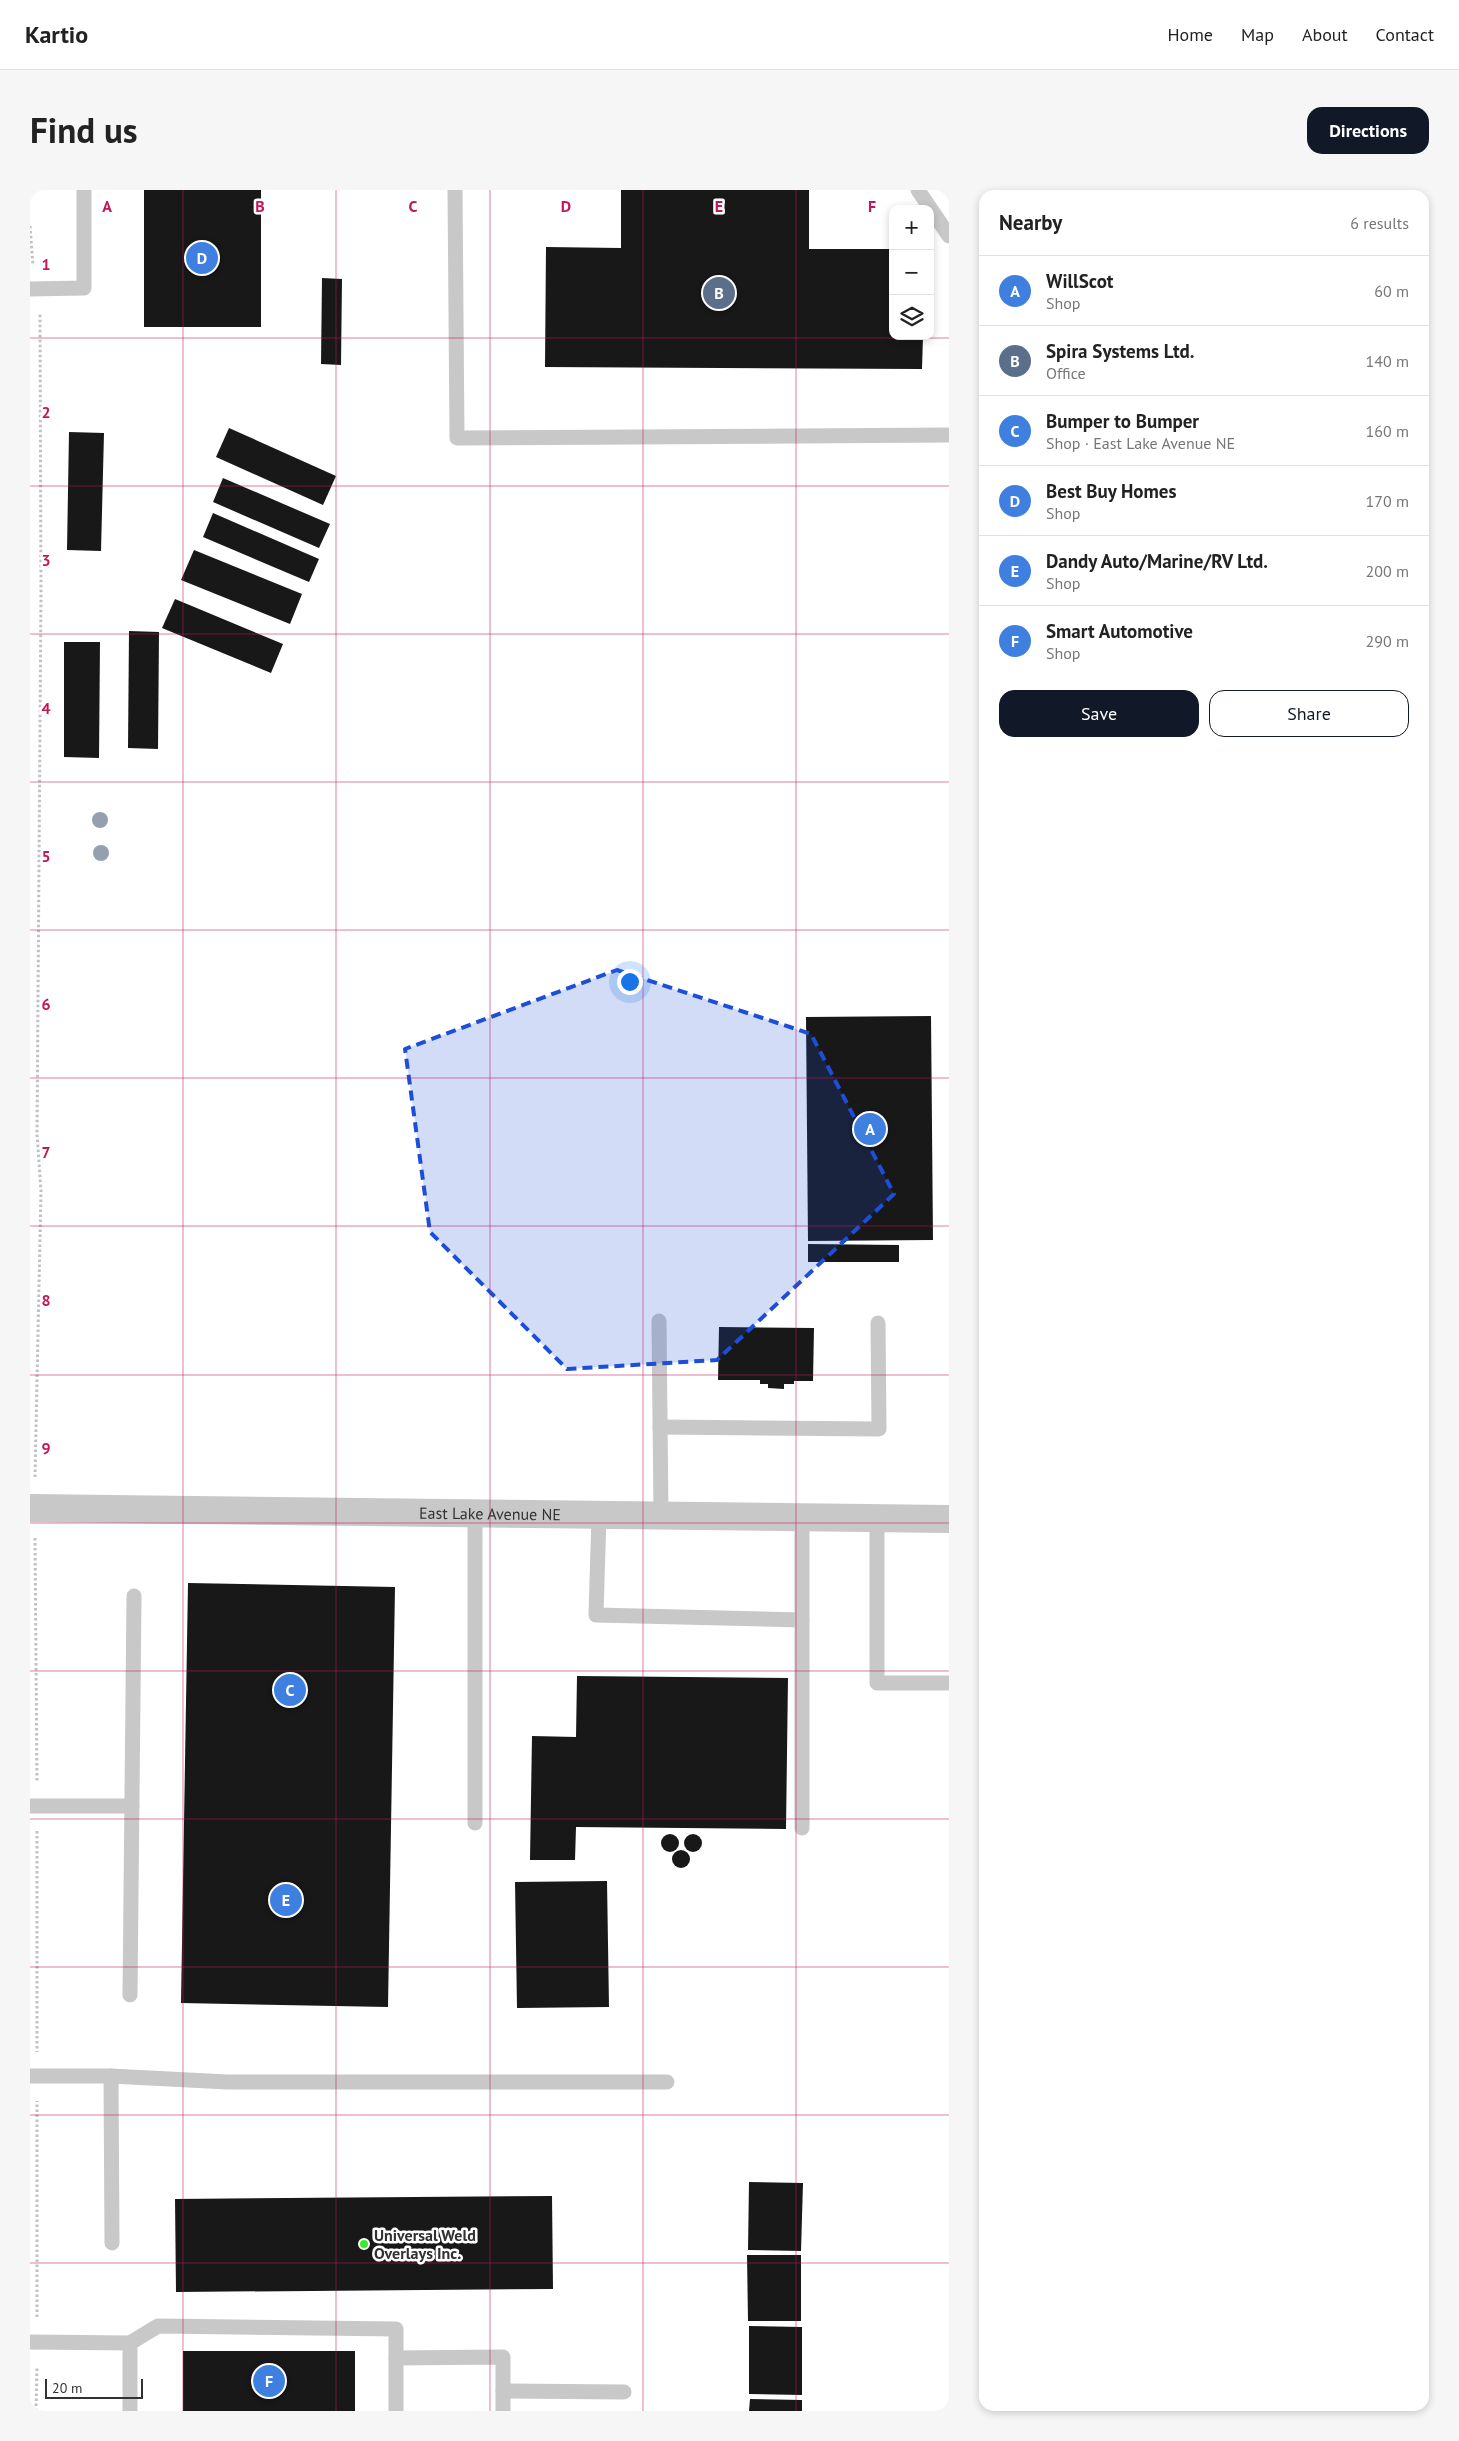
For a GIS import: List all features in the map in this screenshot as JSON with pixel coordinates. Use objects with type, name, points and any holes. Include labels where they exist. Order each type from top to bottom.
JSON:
[{"type":"street","name":"East Lake Avenue NE","points":[[32,1508],[949,1519]]},
{"type":"lane","points":[[33,289],[84,288],[84,190]]},
{"type":"lane","points":[[456,190],[457,438],[949,434]]},
{"type":"lane","points":[[918,190],[949,236]]},
{"type":"lane","points":[[659,1321],[661,1516]]},
{"type":"lane","points":[[660,1427],[879,1429],[878,1323]]},
{"type":"lane","points":[[475,1513],[475,1823]]},
{"type":"lane","points":[[599,1515],[596,1616],[802,1620]]},
{"type":"lane","points":[[802,1518],[802,1828]]},
{"type":"lane","points":[[877,1518],[877,1683],[949,1683]]},
{"type":"lane","points":[[130,1995],[134,1596]]},
{"type":"lane","points":[[34,1806],[132,1806]]},
{"type":"lane","points":[[34,2076],[111,2076],[227,2082],[668,2082]]},
{"type":"lane","points":[[111,2076],[112,2242]]},
{"type":"lane","points":[[33,2342],[130,2343],[158,2326],[396,2329],[396,2411]]},
{"type":"lane","points":[[130,2343],[130,2411]]},
{"type":"lane","points":[[396,2358],[503,2357],[503,2411]]},
{"type":"lane","points":[[503,2391],[624,2392]]},
{"type":"path","points":[[30,226],[33,289],[42,325],[36,1134],[41,1191],[32,1508],[34,1806],[33,2342],[36,2411]]},
{"type":"highlighted area","points":[[617,970],[811,1034],[894,1194],[717,1360],[567,1369],[430,1232],[405,1049]]},
{"type":"building","points":[[144,190],[261,190],[261,327],[144,327]]},
{"type":"building","points":[[621,190],[809,190],[809,249],[889,249],[889,340],[923,340],[922,369],[545,367],[546,247],[621,248]]},
{"type":"building","points":[[322,278],[342,279],[341,365],[321,364]]},
{"type":"building","points":[[229,428],[336,476],[323,505],[216,457]]},
{"type":"building","points":[[69,432],[104,433],[101,551],[67,550]]},
{"type":"building","points":[[223,478],[330,524],[319,548],[213,502]]},
{"type":"building","points":[[213,513],[319,559],[309,582],[203,537]]},
{"type":"building","points":[[194,550],[302,594],[290,624],[181,580]]},
{"type":"building","points":[[175,599],[283,644],[271,673],[162,628]]},
{"type":"building","points":[[129,631],[159,632],[158,749],[128,748]]},
{"type":"building","points":[[64,642],[100,642],[99,758],[64,757]]},
{"type":"building","points":[[931,1016],[933,1240],[808,1241],[806,1017]]},
{"type":"building","points":[[808,1244],[899,1245],[899,1262],[808,1262]]},
{"type":"building","points":[[719,1327],[814,1328],[813,1381],[794,1381],[794,1384],[784,1384],[784,1389],[768,1388],[768,1384],[760,1384],[760,1380],[718,1380]]},
{"type":"building","points":[[188,1583],[395,1587],[388,2007],[181,2003]]},
{"type":"building","points":[[577,1676],[788,1678],[786,1829],[576,1827],[575,1860],[530,1860],[532,1736],[576,1737]]},
{"type":"building","points":[[670,1834],[676,1837],[679,1843],[676,1849],[670,1852],[664,1849],[661,1843],[664,1837]]},
{"type":"building","points":[[693,1834],[699,1837],[702,1843],[699,1849],[693,1852],[687,1849],[684,1843],[687,1837]]},
{"type":"building","points":[[681,1850],[687,1853],[690,1859],[687,1865],[681,1868],[675,1865],[672,1859],[675,1853]]},
{"type":"building","points":[[607,1881],[609,2007],[517,2008],[515,1882]]},
{"type":"building","points":[[749,2182],[803,2183],[801,2251],[748,2250]]},
{"type":"building","name":"Universal Weld Overlays Inc.","points":[[552,2196],[553,2289],[176,2292],[175,2199]]},
{"type":"building","points":[[747,2255],[801,2255],[801,2321],[748,2321]]},
{"type":"building","points":[[749,2326],[802,2327],[802,2395],[749,2394]]},
{"type":"building","points":[[183,2351],[355,2351],[355,2411],[183,2411]]},
{"type":"building","points":[[750,2399],[802,2400],[802,2411],[749,2411]]},
{"type":"place","name":"Best Buy Homes","points":[[202,258]]},
{"type":"place","name":"Spira Systems Ltd.","points":[[719,293]]},
{"type":"place","name":"WillScot","points":[[870,1129]]},
{"type":"place","name":"Bumper to Bumper","points":[[290,1690]]},
{"type":"place","name":"Dandy Auto/Marine/RV Ltd.","points":[[286,1900]]},
{"type":"place","name":"Universal Weld Overlays Inc.","points":[[364,2244]]},
{"type":"place","name":"Smart Automotive","points":[[269,2381]]}]
